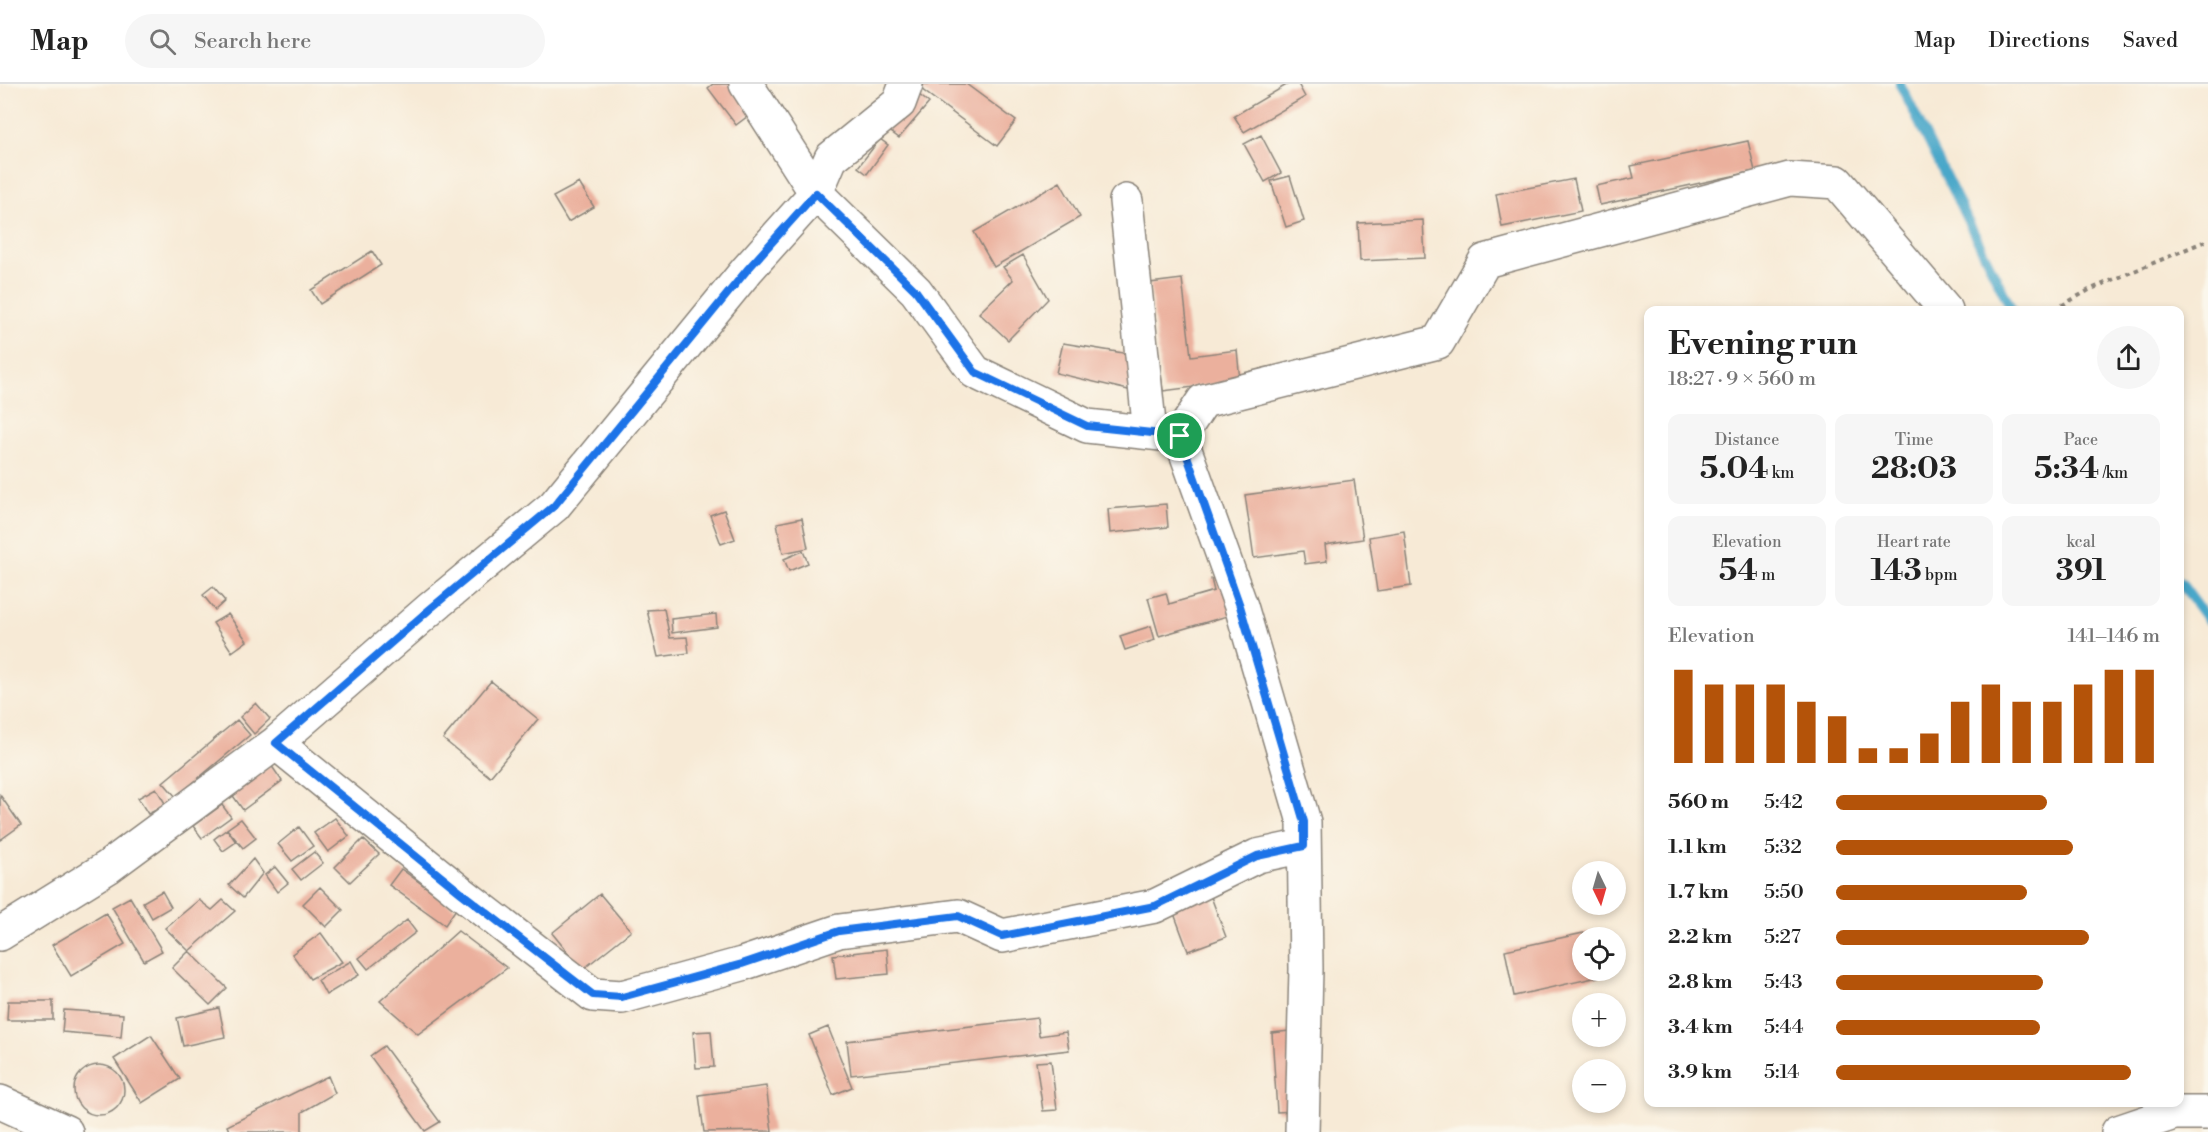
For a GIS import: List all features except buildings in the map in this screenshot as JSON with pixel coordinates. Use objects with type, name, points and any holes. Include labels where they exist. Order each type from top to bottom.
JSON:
[{"type":"street","points":[[746,84],[816,193],[916,291],[975,372],[1087,426],[1165,434],[1203,400],[1438,342],[1485,261],[1790,179],[1838,182],[1943,306]]},
{"type":"street","points":[[0,934],[108,867],[276,743],[554,506],[747,270],[816,193],[831,158],[899,103],[906,84]]},
{"type":"street","points":[[1126,201],[1165,434],[1240,606],[1304,822],[1306,969],[1302,1132]]},
{"type":"street","points":[[276,743],[460,892],[593,995],[622,997],[742,964],[839,931],[958,916],[1002,936],[1155,906],[1257,856],[1304,846]]},
{"type":"street","points":[[0,1102],[66,1132]]},
{"type":"street","points":[[2118,1132],[2174,1113],[2208,1113]]},
{"type":"path","points":[[2061,306],[2089,290],[2208,240]]},
{"type":"waterway","points":[[1900,84],[2010,306]]},
{"type":"waterway","points":[[2184,587],[2208,620]]},
{"type":"route","points":[[816,193],[916,291],[975,372],[1087,426],[1180,436],[1240,606],[1304,822],[1304,846],[1257,856],[1155,906],[1002,936],[958,916],[839,931],[742,964],[622,997],[593,995],[460,892],[276,743],[430,609],[554,506],[747,270],[816,193]]}]
